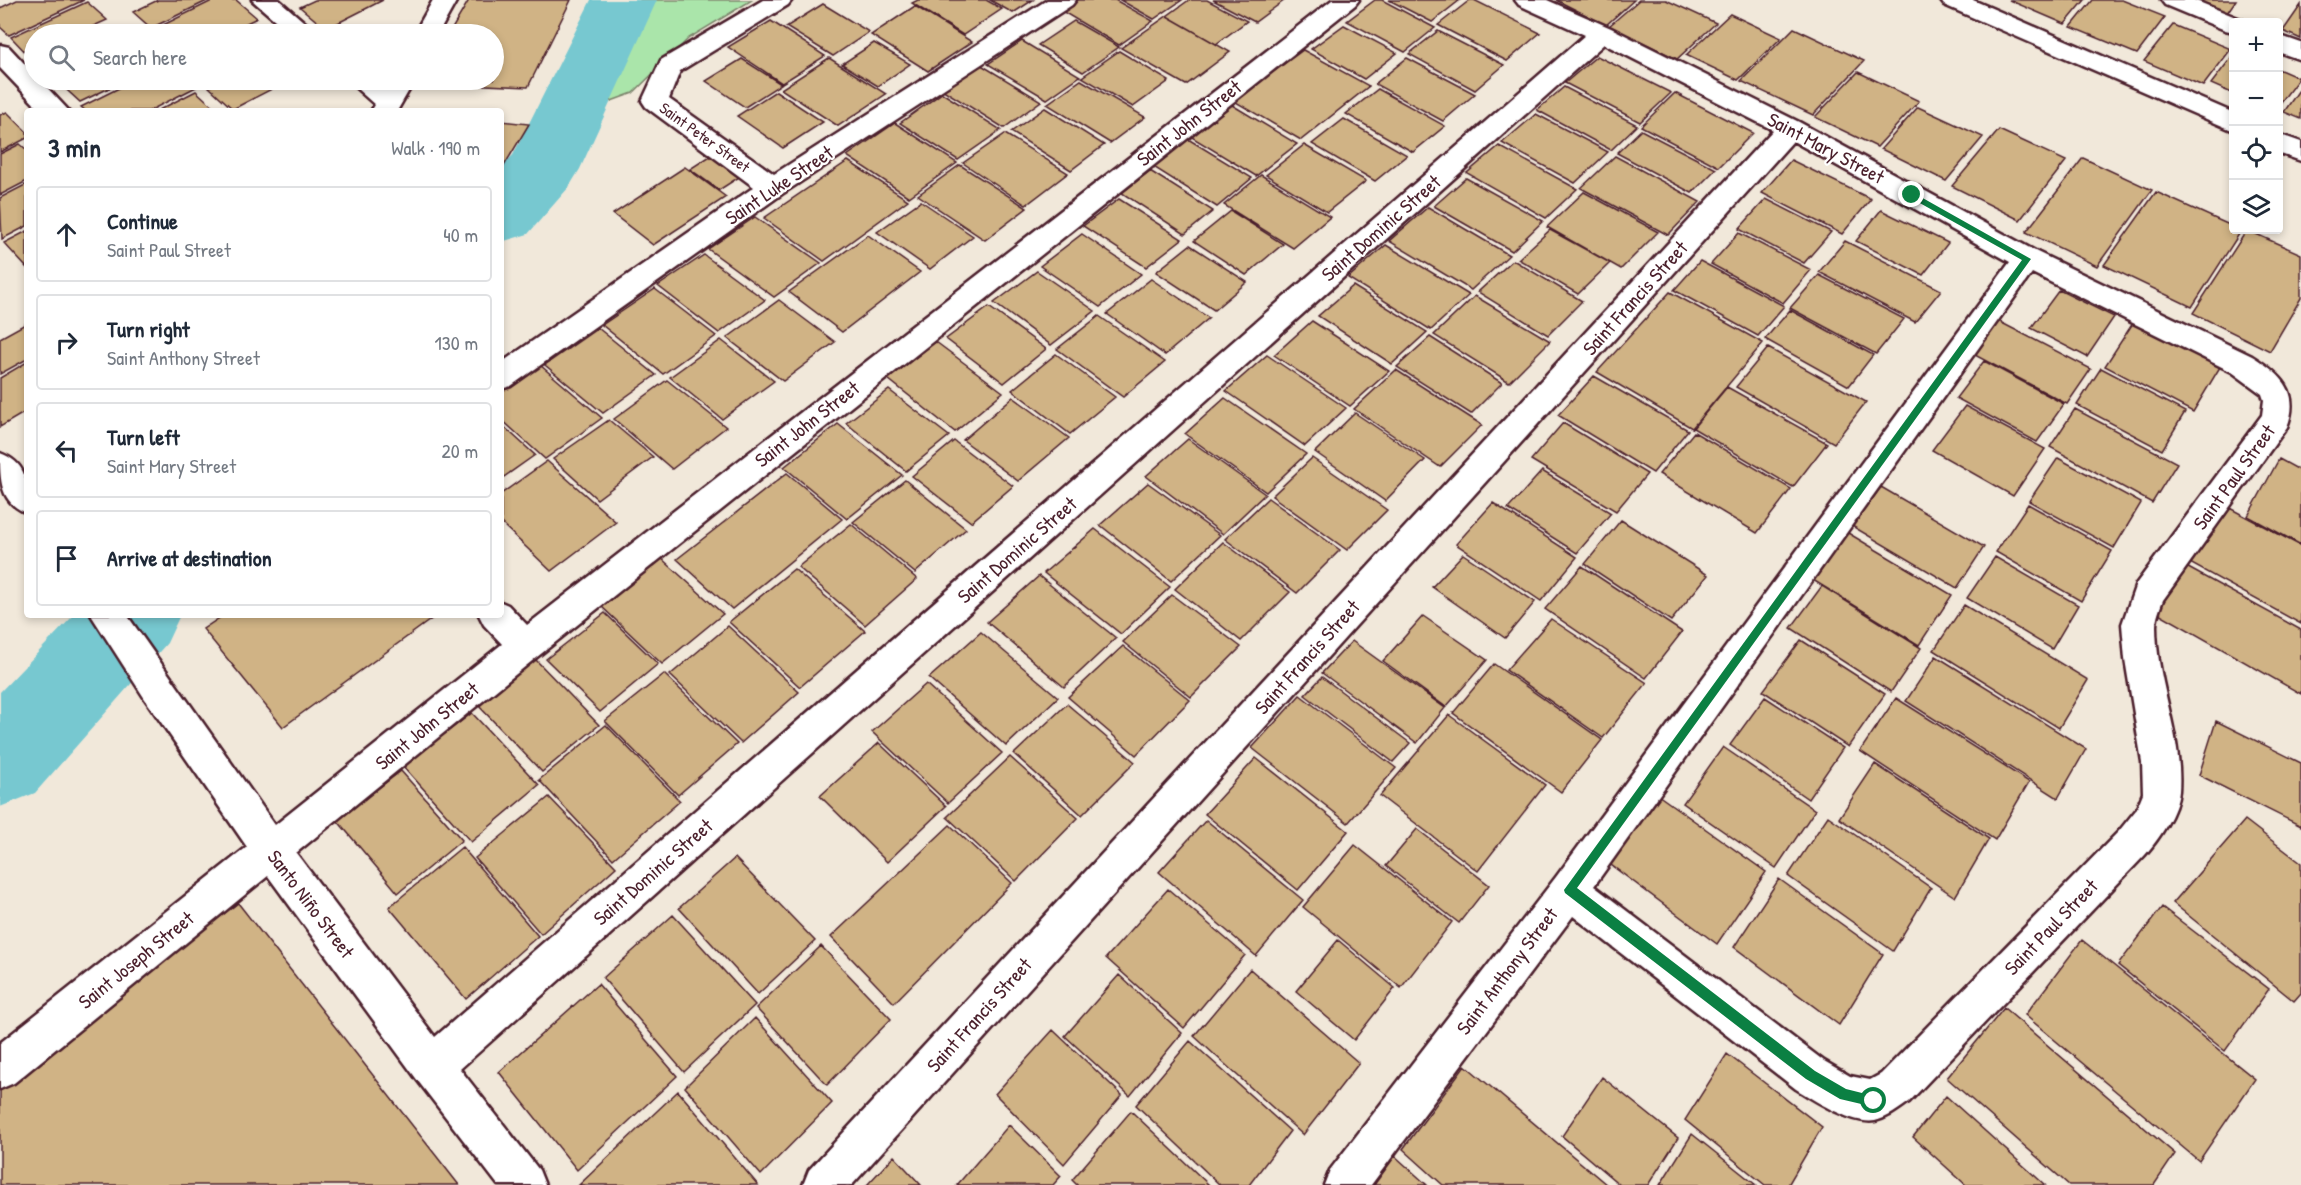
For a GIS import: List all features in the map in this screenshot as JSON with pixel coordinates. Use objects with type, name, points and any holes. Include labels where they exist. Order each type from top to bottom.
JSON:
[{"type":"street","points":[[264,0],[294,24]]},
{"type":"street","points":[[432,24],[445,0]]},
{"type":"street","name":"Saint Peter Street","points":[[773,187],[655,101],[670,66],[780,0]]},
{"type":"street","name":"Saint Luke Street","points":[[504,376],[773,187],[1064,0]]},
{"type":"street","name":"Saint John Street","points":[[272,852],[525,645],[1347,0]]},
{"type":"street","name":"Saint Mary Street","points":[[1527,0],[1602,33],[1790,128],[2027,259],[2241,364],[2263,377],[2277,391]]},
{"type":"street","points":[[1952,0],[2229,121]]},
{"type":"street","points":[[2173,0],[2229,23]]},
{"type":"street","name":"Saint Dominic Street","points":[[432,1067],[1602,33]]},
{"type":"street","points":[[2283,45],[2301,52]]},
{"type":"street","points":[[0,53],[24,78]]},
{"type":"street","points":[[36,90],[53,108]]},
{"type":"street","points":[[370,90],[387,108],[397,90]]},
{"type":"street","name":"Saint Francis Street","points":[[824,1185],[1790,128]]},
{"type":"street","points":[[2283,144],[2301,152]]},
{"type":"street","name":"Saint Anthony Street","points":[[1345,1185],[1569,890],[2027,259]]},
{"type":"street","name":"Saint Paul Street","points":[[1569,890],[1810,1075],[1844,1095],[1874,1101],[1895,1088],[2132,843],[2150,821],[2161,793],[2160,762],[2142,659],[2139,624],[2148,594],[2277,419],[2282,406],[2277,391]]},
{"type":"street","name":"Santo Niño Street","points":[[110,618],[163,698],[272,852],[432,1067],[524,1185]]},
{"type":"street","points":[[499,618],[525,645]]},
{"type":"street","name":"Saint Joseph Street","points":[[0,1069],[272,852]]},
{"type":"green space","points":[[640,0],[752,0],[689,38],[633,93],[587,110]]},
{"type":"building","points":[[17,0],[84,0],[33,24],[24,24],[24,28],[9,35],[0,27],[0,8]]},
{"type":"building","points":[[158,0],[209,0],[159,24],[146,24],[133,12]]},
{"type":"building","points":[[214,0],[236,0],[257,18],[245,24],[165,24]]},
{"type":"building","points":[[315,0],[383,0],[336,24],[320,24],[300,7]]},
{"type":"building","points":[[469,0],[571,0],[528,87],[504,86],[504,24],[455,24]]},
{"type":"building","points":[[918,0],[986,0],[1002,9],[963,35],[912,3]]},
{"type":"building","points":[[990,0],[1033,0],[1013,13]]},
{"type":"building","points":[[1075,0],[1115,0],[1153,21],[1119,45],[1060,10]]},
{"type":"building","points":[[1120,0],[1182,0],[1154,19]]},
{"type":"building","points":[[1189,0],[1207,0],[1247,21],[1216,44],[1167,16]]},
{"type":"building","points":[[1213,0],[1285,0],[1255,22]]},
{"type":"building","points":[[1375,0],[1382,0],[1435,28],[1405,52],[1347,21]]},
{"type":"building","points":[[1389,0],[1460,0],[1432,22]]},
{"type":"building","points":[[1470,0],[1540,33],[1507,61],[1438,25]]},
{"type":"building","points":[[1556,0],[1634,0],[1606,25]]},
{"type":"building","points":[[1639,0],[1666,0],[1716,23],[1677,59],[1609,26]]},
{"type":"building","points":[[2009,0],[2085,0],[2065,24]]},
{"type":"building","points":[[2093,0],[2122,0],[2165,17],[2137,54],[2071,27]]},
{"type":"building","points":[[2196,0],[2236,0],[2227,13]]},
{"type":"building","points":[[87,2],[107,20],[98,24],[39,24]]},
{"type":"building","points":[[823,4],[869,32],[833,56],[786,27]]},
{"type":"building","points":[[2301,5],[2301,39],[2283,31]]},
{"type":"building","points":[[915,6],[972,42],[928,71],[871,35]]},
{"type":"building","points":[[1730,14],[1781,38],[1738,80],[1686,55]]},
{"type":"building","points":[[1167,16],[1230,52],[1186,85],[1121,48]]},
{"type":"building","points":[[771,21],[825,56],[782,83],[728,47]]},
{"type":"building","points":[[1074,21],[1119,47],[1083,72],[1038,45]]},
{"type":"building","points":[[1344,25],[1397,53],[1364,79],[1311,49]]},
{"type":"building","points":[[2173,25],[2229,48],[2229,52],[2203,86],[2144,61]]},
{"type":"building","points":[[1794,28],[1864,61],[1813,115],[1741,81]]},
{"type":"building","points":[[24,31],[24,51],[11,37]]},
{"type":"building","points":[[1438,31],[1504,65],[1475,90],[1409,54]]},
{"type":"building","points":[[1022,41],[1080,76],[1047,99],[988,64]]},
{"type":"building","points":[[874,43],[910,64],[878,86],[842,64]]},
{"type":"building","points":[[1303,50],[1369,86],[1301,140],[1234,101]]},
{"type":"building","points":[[1119,51],[1169,81],[1133,107],[1082,77]]},
{"type":"building","points":[[1597,56],[1671,93],[1640,122],[1565,83]]},
{"type":"building","points":[[829,58],[886,94],[838,126],[781,89]]},
{"type":"building","points":[[1407,58],[1475,94],[1443,121],[1375,84]]},
{"type":"building","points":[[742,59],[781,84],[745,107],[706,81]]},
{"type":"building","points":[[2229,61],[2229,92],[2211,84]]},
{"type":"building","points":[[978,63],[1041,101],[1004,128],[940,88]]},
{"type":"building","points":[[2283,71],[2299,78],[2283,99]]},
{"type":"building","points":[[1858,72],[1919,101],[1877,147],[1815,117]]},
{"type":"building","points":[[1081,80],[1145,117],[1110,143],[1047,104]]},
{"type":"building","points":[[1564,87],[1637,125],[1611,150],[1537,110]]},
{"type":"building","points":[[2301,87],[2301,119],[2284,112]]},
{"type":"building","points":[[1378,89],[1445,126],[1413,152],[1346,114]]},
{"type":"building","points":[[67,90],[105,90],[80,102]]},
{"type":"building","points":[[115,90],[190,90],[155,108],[81,107]]},
{"type":"building","points":[[212,90],[270,90],[235,108],[232,108]]},
{"type":"building","points":[[196,91],[215,108],[163,108]]},
{"type":"building","points":[[776,91],[823,122],[783,148],[737,116]]},
{"type":"building","points":[[942,93],[1001,130],[958,160],[900,123]]},
{"type":"building","points":[[1675,93],[1753,133],[1719,167],[1641,126]]},
{"type":"building","points":[[1232,105],[1297,144],[1256,176],[1190,136]]},
{"type":"building","points":[[1918,107],[1983,137],[1946,181],[1881,149]]},
{"type":"building","points":[[1045,108],[1104,145],[1071,170],[1011,132]]},
{"type":"building","points":[[7,112],[24,129],[24,140],[0,152],[0,115]]},
{"type":"building","points":[[1536,114],[1608,152],[1575,183],[1502,143]]},
{"type":"building","points":[[1344,119],[1407,155],[1375,181],[1312,144]]},
{"type":"building","points":[[504,121],[529,124],[504,166]]},
{"type":"building","points":[[895,123],[957,163],[909,197],[847,156]]},
{"type":"building","points":[[1641,130],[1716,169],[1692,193],[1617,153]]},
{"type":"building","points":[[1999,130],[2066,161],[2020,220],[1952,186]]},
{"type":"building","points":[[1005,134],[1068,173],[1026,205],[963,163]]},
{"type":"building","points":[[1188,139],[1252,178],[1217,207],[1152,166]]},
{"type":"building","points":[[20,144],[24,147],[24,183],[0,195],[0,154]]},
{"type":"building","points":[[1304,145],[1366,181],[1327,212],[1266,175]]},
{"type":"building","points":[[1499,146],[1577,189],[1546,218],[1467,173]]},
{"type":"building","points":[[718,151],[747,172],[719,190],[690,169]]},
{"type":"building","points":[[1615,156],[1700,202],[1668,235],[1581,188]]},
{"type":"building","points":[[2083,158],[2152,190],[2097,266],[2026,232]]},
{"type":"building","points":[[1791,160],[1871,199],[1842,234],[1762,193]]},
{"type":"building","points":[[848,161],[908,200],[824,261],[764,218]]},
{"type":"building","points":[[960,165],[1027,208],[985,240],[918,195]]},
{"type":"building","points":[[685,167],[726,197],[653,245],[613,214]]},
{"type":"building","points":[[1150,171],[1213,211],[1185,234],[1122,193]]},
{"type":"building","points":[[1261,175],[1330,217],[1293,248],[1224,205]]},
{"type":"building","points":[[1466,178],[1543,221],[1512,251],[1434,206]]},
{"type":"building","points":[[24,186],[24,228],[2,239],[0,198]]},
{"type":"building","points":[[1584,192],[1658,232],[1621,269],[1547,227]]},
{"type":"building","points":[[2156,192],[2229,225],[2229,234],[2239,234],[2192,307],[2104,265]]},
{"type":"building","points":[[1119,199],[1182,239],[1146,267],[1083,226]]},
{"type":"building","points":[[1766,199],[1831,232],[1804,263],[1739,229]]},
{"type":"building","points":[[921,201],[973,236],[930,269],[877,232]]},
{"type":"building","points":[[1428,207],[1509,255],[1471,290],[1389,241]]},
{"type":"building","points":[[1881,210],[1948,243],[1923,275],[1856,241]]},
{"type":"building","points":[[1231,211],[1283,244],[1246,275],[1194,241]]},
{"type":"building","points":[[755,217],[821,263],[774,297],[708,249]]},
{"type":"building","points":[[1550,230],[1610,263],[1578,294],[1518,259]]},
{"type":"building","points":[[24,233],[24,265],[4,243]]},
{"type":"building","points":[[1739,233],[1811,270],[1783,303],[1711,264]]},
{"type":"building","points":[[1082,234],[1141,274],[1100,307],[1040,266]]},
{"type":"building","points":[[2244,234],[2256,234],[2301,254],[2301,298],[2270,351],[2193,313]]},
{"type":"building","points":[[868,235],[920,272],[842,332],[789,292]]},
{"type":"building","points":[[1845,241],[1941,290],[1915,322],[1819,272]]},
{"type":"building","points":[[1190,245],[1247,282],[1214,310],[1156,272]]},
{"type":"building","points":[[1386,245],[1469,295],[1431,330],[1348,278]]},
{"type":"building","points":[[704,255],[765,300],[719,333],[658,286]]},
{"type":"building","points":[[1513,260],[1582,301],[1548,335],[1478,292]]},
{"type":"building","points":[[1700,261],[1784,306],[1758,336],[1674,290]]},
{"type":"building","points":[[1037,271],[1095,311],[1051,345],[994,303]]},
{"type":"building","points":[[1819,275],[1904,319],[1876,354],[1790,308]]},
{"type":"building","points":[[1151,279],[1209,318],[1165,355],[1107,314]]},
{"type":"building","points":[[1353,286],[1427,332],[1392,364],[1318,316]]},
{"type":"building","points":[[655,289],[716,336],[663,374],[602,325]]},
{"type":"building","points":[[2059,290],[2114,317],[2087,357],[2031,328]]},
{"type":"building","points":[[1670,292],[1763,343],[1692,428],[1597,372]]},
{"type":"building","points":[[1475,296],[1550,341],[1509,382],[1434,335]]},
{"type":"building","points":[[779,300],[835,342],[783,381],[727,338]]},
{"type":"building","points":[[989,307],[1046,349],[1004,383],[946,339]]},
{"type":"building","points":[[1790,310],[1873,355],[1849,386],[1765,339]]},
{"type":"building","points":[[1099,316],[1165,362],[1123,397],[1057,349]]},
{"type":"building","points":[[1312,321],[1389,371],[1350,406],[1274,355]]},
{"type":"building","points":[[1998,321],[2091,369],[2067,404],[1973,354]]},
{"type":"building","points":[[2133,323],[2220,367],[2193,412],[2105,366]]},
{"type":"building","points":[[24,325],[24,361],[0,374],[0,338]]},
{"type":"building","points":[[598,328],[656,375],[603,413],[545,365]]},
{"type":"building","points":[[1430,337],[1502,383],[1471,414],[1397,367]]},
{"type":"building","points":[[721,340],[774,381],[722,419],[670,377]]},
{"type":"building","points":[[936,342],[1003,392],[955,432],[888,379]]},
{"type":"building","points":[[1768,348],[1866,402],[1834,443],[1736,387]]},
{"type":"building","points":[[1056,354],[1115,397],[1070,434],[1012,390]]},
{"type":"building","points":[[1267,355],[1346,408],[1305,446],[1226,391]]},
{"type":"building","points":[[1984,361],[2064,404],[2037,442],[1956,398]]},
{"type":"building","points":[[24,364],[24,413],[0,427],[0,378]]},
{"type":"building","points":[[540,365],[602,418],[545,459],[504,422],[504,389]]},
{"type":"building","points":[[2101,368],[2185,412],[2162,450],[2077,405]]},
{"type":"building","points":[[1396,370],[1482,425],[1440,467],[1354,409]]},
{"type":"building","points":[[1594,376],[1688,430],[1653,473],[1558,415]]},
{"type":"building","points":[[667,380],[726,427],[672,469],[614,419]]},
{"type":"building","points":[[1727,387],[1827,443],[1793,487],[1693,428]]},
{"type":"building","points":[[889,390],[949,436],[906,471],[846,423]]},
{"type":"building","points":[[1013,397],[1069,438],[1018,481],[963,440]]},
{"type":"building","points":[[1225,398],[1306,454],[1266,492],[1185,434]]},
{"type":"building","points":[[1965,406],[2045,449],[2013,496],[1932,450]]},
{"type":"building","points":[[2075,409],[2177,463],[2152,503],[2050,447]]},
{"type":"building","points":[[1355,413],[1425,460],[1385,501],[1315,452]]},
{"type":"building","points":[[609,420],[653,457],[597,499],[553,459]]},
{"type":"building","points":[[1563,423],[1647,474],[1616,511],[1531,460]]},
{"type":"building","points":[[838,424],[902,475],[847,519],[784,467]]},
{"type":"building","points":[[504,427],[535,455],[504,477]]},
{"type":"building","points":[[1694,432],[1791,489],[1757,533],[1659,474]]},
{"type":"building","points":[[1188,439],[1265,494],[1223,534],[1146,476]]},
{"type":"building","points":[[954,441],[1013,486],[971,522],[912,476]]},
{"type":"building","points":[[1312,458],[1387,510],[1347,550],[1272,496]]},
{"type":"building","points":[[2058,458],[2141,503],[2114,548],[2029,501]]},
{"type":"building","points":[[2279,459],[2301,471],[2301,545],[2248,516]]},
{"type":"building","points":[[547,461],[616,522],[551,571],[504,526],[504,492]]},
{"type":"building","points":[[1542,471],[1611,513],[1577,553],[1508,509]]},
{"type":"building","points":[[787,473],[842,519],[732,609],[677,559]]},
{"type":"building","points":[[905,480],[966,529],[915,573],[853,522]]},
{"type":"building","points":[[1148,483],[1220,535],[1171,581],[1100,525]]},
{"type":"building","points":[[1881,487],[1984,547],[1957,588],[1852,526]]},
{"type":"building","points":[[1268,498],[1340,550],[1297,593],[1225,539]]},
{"type":"building","points":[[1493,503],[1577,557],[1541,601],[1456,544]]},
{"type":"building","points":[[2028,504],[2112,551],[2081,601],[1996,552]]},
{"type":"building","points":[[2222,504],[2301,546],[2301,624],[2188,562]]},
{"type":"building","points":[[1621,520],[1708,575],[1671,621],[1585,564]]},
{"type":"building","points":[[851,524],[917,579],[865,625],[798,567]]},
{"type":"building","points":[[1095,529],[1170,587],[1121,634],[1044,573]]},
{"type":"building","points":[[1843,530],[1952,595],[1919,645],[1808,577]]},
{"type":"building","points":[[1223,542],[1290,592],[1241,641],[1175,589]]},
{"type":"building","points":[[1463,554],[1535,602],[1505,638],[1432,587]]},
{"type":"building","points":[[1995,557],[2078,605],[2052,649],[1967,598]]},
{"type":"building","points":[[661,558],[723,614],[662,664],[600,605]]},
{"type":"building","points":[[2181,564],[2301,630],[2301,694],[2155,611]]},
{"type":"building","points":[[1582,566],[1682,632],[1646,678],[1545,609]]},
{"type":"building","points":[[794,569],[865,631],[800,687],[729,622]]},
{"type":"building","points":[[1039,576],[1116,638],[1064,687],[987,622]]},
{"type":"building","points":[[1822,586],[1921,648],[1891,692],[1791,628]]},
{"type":"building","points":[[1172,595],[1241,647],[1191,697],[1123,642]]},
{"type":"building","points":[[1964,605],[2088,680],[2059,728],[1934,650]]},
{"type":"building","points":[[605,613],[658,664],[600,712],[546,659]]},
{"type":"building","points":[[1423,616],[1487,660],[1446,707],[1383,661]]},
{"type":"building","points":[[220,618],[433,618],[283,727],[203,629]]},
{"type":"building","points":[[1551,619],[1647,683],[1603,738],[1506,670]]},
{"type":"building","points":[[728,626],[799,692],[741,743],[670,675]]},
{"type":"building","points":[[981,632],[1058,697],[1006,746],[929,678]]},
{"type":"building","points":[[1801,640],[1885,694],[1848,747],[1763,691]]},
{"type":"building","points":[[1352,641],[1445,708],[1417,743],[1322,673]]},
{"type":"building","points":[[1123,646],[1190,700],[1136,755],[1068,697]]},
{"type":"building","points":[[1936,656],[2086,749],[2058,798],[1906,701]]},
{"type":"building","points":[[535,659],[599,725],[542,772],[477,704]]},
{"type":"building","points":[[1494,664],[1602,740],[1561,792],[1453,713]]},
{"type":"building","points":[[664,674],[737,744],[678,795],[605,721]]},
{"type":"building","points":[[1322,677],[1410,743],[1393,762],[1305,695]]},
{"type":"building","points":[[926,684],[1002,753],[948,803],[872,732]]},
{"type":"building","points":[[1300,695],[1396,768],[1348,823],[1252,748]]},
{"type":"building","points":[[1765,697],[1843,748],[1808,799],[1730,745]]},
{"type":"building","points":[[1896,698],[2029,782],[1995,840],[1860,751]]},
{"type":"building","points":[[1067,704],[1135,762],[1082,815],[1014,754]]},
{"type":"building","points":[[472,713],[539,785],[471,842],[403,766]]},
{"type":"building","points":[[1449,715],[1545,785],[1478,871],[1380,796]]},
{"type":"building","points":[[2216,721],[2301,763],[2301,826],[2199,775]]},
{"type":"building","points":[[606,725],[680,801],[613,859],[539,780]]},
{"type":"building","points":[[879,743],[946,806],[887,862],[820,796]]},
{"type":"building","points":[[1723,747],[1815,810],[1776,868],[1683,803]]},
{"type":"building","points":[[1010,757],[1078,818],[1016,881],[947,817]]},
{"type":"building","points":[[1256,758],[1348,831],[1298,890],[1205,814]]},
{"type":"building","points":[[1875,764],[1989,839],[1955,897],[1839,818]]},
{"type":"building","points":[[401,771],[462,840],[398,893],[337,820]]},
{"type":"building","points":[[1658,795],[1766,872],[1717,944],[1607,862]]},
{"type":"building","points":[[549,797],[616,867],[541,934],[475,858]]},
{"type":"building","points":[[1828,816],[1931,888],[1893,951],[1788,876]]},
{"type":"building","points":[[1206,820],[1303,900],[1256,956],[1159,872]]},
{"type":"building","points":[[2245,820],[2301,863],[2301,993],[2294,1001],[2173,903]]},
{"type":"building","points":[[950,825],[1012,883],[894,1003],[831,937]]},
{"type":"building","points":[[1417,829],[1489,885],[1459,923],[1386,866]]},
{"type":"building","points":[[1355,845],[1452,922],[1401,988],[1303,907]]},
{"type":"building","points":[[462,847],[538,936],[466,999],[389,907]]},
{"type":"building","points":[[735,858],[815,941],[758,994],[679,908]]},
{"type":"building","points":[[1779,879],[1883,954],[1839,1025],[1734,947]]},
{"type":"building","points":[[1168,889],[1245,955],[1184,1028],[1106,958]]},
{"type":"building","points":[[238,903],[459,1185],[0,1185],[0,1084]]},
{"type":"building","points":[[2162,907],[2269,989],[2225,1051],[2118,965]]},
{"type":"building","points":[[673,915],[755,1005],[684,1072],[603,978]]},
{"type":"building","points":[[1338,940],[1395,988],[1354,1040],[1296,991]]},
{"type":"building","points":[[2082,940],[2255,1079],[2199,1161],[2025,1015]]},
{"type":"building","points":[[821,946],[891,1019],[827,1085],[756,1008]]},
{"type":"building","points":[[1250,969],[1359,1063],[1303,1135],[1194,1036]]},
{"type":"building","points":[[1119,975],[1182,1033],[1130,1096],[1065,1036]]},
{"type":"building","points":[[598,984],[677,1076],[577,1170],[499,1072]]},
{"type":"building","points":[[2004,1008],[2175,1154],[2154,1185],[2069,1185],[1947,1078]]},
{"type":"building","points":[[755,1018],[832,1103],[761,1175],[685,1087]]},
{"type":"building","points":[[1053,1030],[1122,1095],[1064,1164],[995,1094]]},
{"type":"building","points":[[1190,1041],[1290,1131],[1249,1185],[1220,1185],[1136,1105]]},
{"type":"building","points":[[1727,1054],[1822,1127],[1788,1185],[1765,1185],[1685,1120]]},
{"type":"building","points":[[1465,1065],[1607,1185],[1443,1185],[1403,1149]]},
{"type":"building","points":[[1602,1077],[1678,1138],[1648,1185],[1620,1185],[1562,1136]]},
{"type":"building","points":[[678,1091],[758,1185],[579,1185]]},
{"type":"building","points":[[1946,1096],[2045,1185],[1966,1185],[1913,1137]]},
{"type":"building","points":[[1131,1111],[1209,1185],[1077,1185],[1072,1180]]},
{"type":"building","points":[[1009,1125],[1061,1176],[1053,1185],[957,1185]]},
{"type":"building","points":[[1692,1134],[1756,1185],[1660,1185]]},
{"type":"building","points":[[894,1156],[921,1185],[867,1185]]},
{"type":"building","points":[[1395,1156],[1427,1185],[1374,1185]]},
{"type":"waterway","points":[[504,212],[543,169],[624,0]]},
{"type":"waterway","points":[[0,761],[131,618]]},
{"type":"route","points":[[1874,1101],[1844,1095],[1810,1075],[1569,890],[2027,259],[1912,195]]}]
